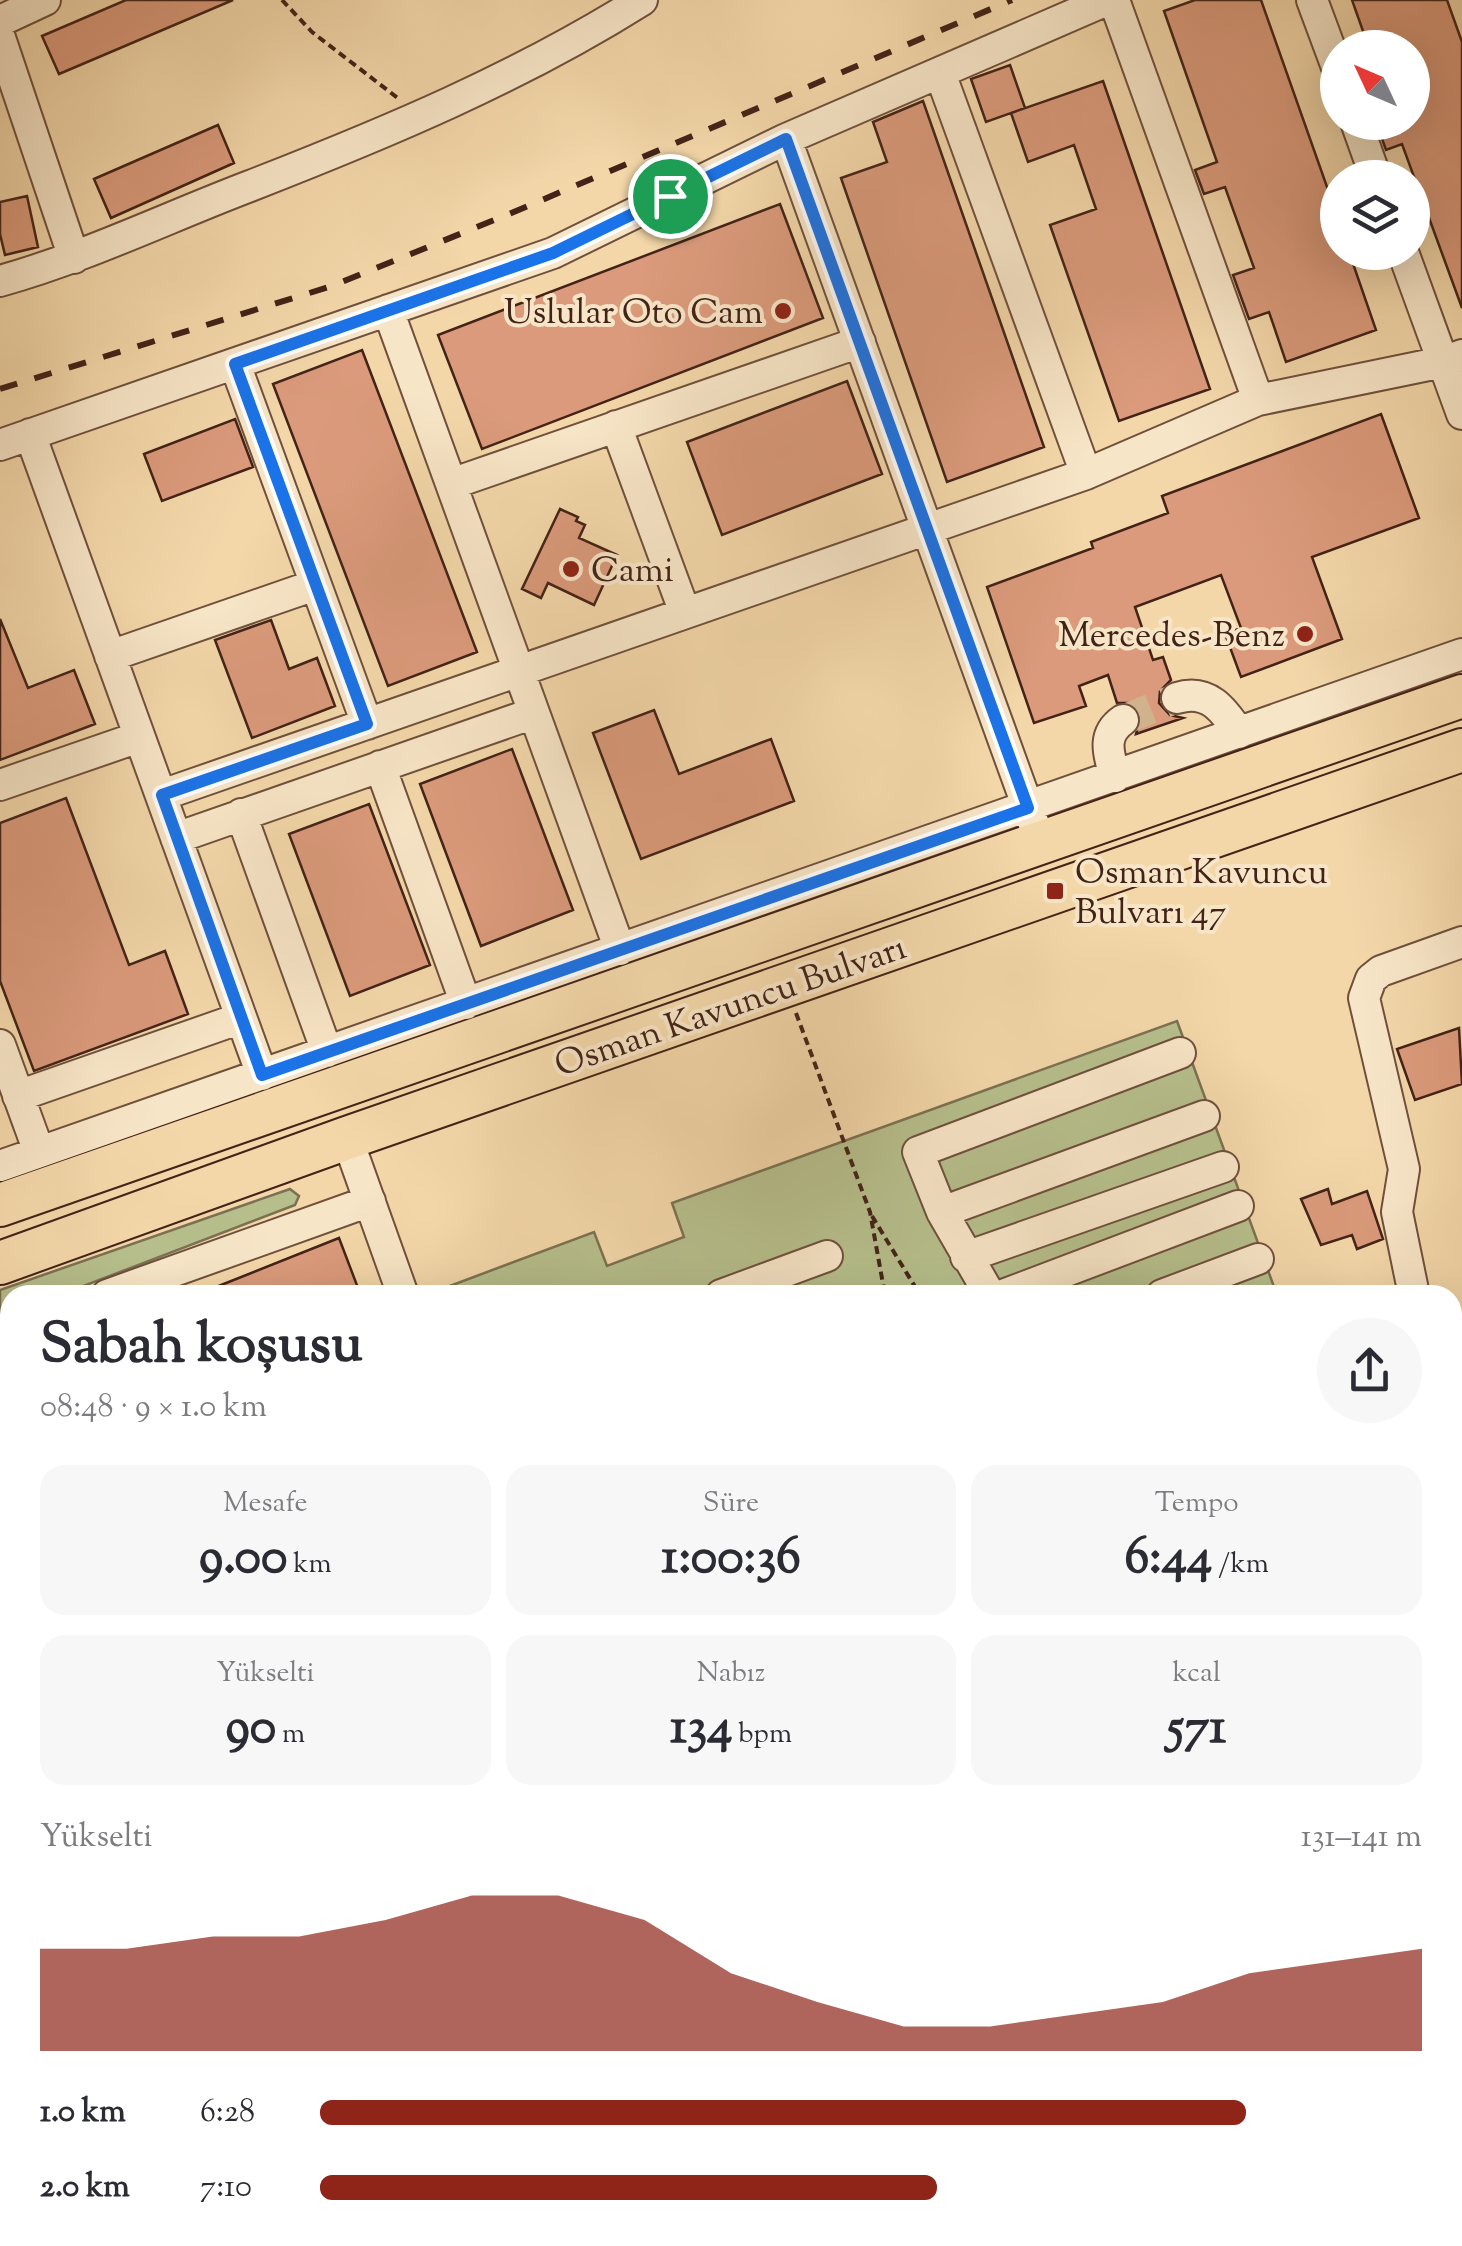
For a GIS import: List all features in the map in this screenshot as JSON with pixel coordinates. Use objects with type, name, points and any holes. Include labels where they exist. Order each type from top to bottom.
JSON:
[{"type":"highway","name":"Osman Kavuncu Bulvarı","points":[[0,1205],[1034,826],[1462,696]]},
{"type":"highway","name":"Osman Kavuncu Bulvarı","points":[[0,1264],[348,1138],[1462,750]]},
{"type":"street","points":[[0,21],[45,0]]},
{"type":"street","points":[[0,282],[74,258],[422,117],[548,56],[642,0]]},
{"type":"street","points":[[0,445],[553,253],[786,139],[1111,0],[1258,400]]},
{"type":"street","points":[[1312,0],[1323,30]]},
{"type":"street","points":[[0,38],[74,258]]},
{"type":"street","points":[[940,73],[1086,474]]},
{"type":"street","points":[[786,139],[1034,826]]},
{"type":"street","points":[[1412,270],[1452,358],[1462,414]]},
{"type":"street","points":[[388,310],[620,950]]},
{"type":"street","points":[[451,484],[860,342]]},
{"type":"street","points":[[162,795],[1086,474],[1258,400],[1452,358]]},
{"type":"street","points":[[235,364],[367,724]]},
{"type":"street","points":[[616,426],[685,613]]},
{"type":"street","points":[[30,434],[262,1075]]},
{"type":"street","points":[[110,656],[315,585]]},
{"type":"street","points":[[0,1166],[620,950],[1034,826],[1115,778],[1462,654]]},
{"type":"street","points":[[1177,698],[1192,695],[1210,700],[1224,711],[1240,734]]},
{"type":"street","points":[[176,838],[534,713]]},
{"type":"street","points":[[1115,778],[1108,743],[1113,728],[1123,720]]},
{"type":"street","points":[[0,785],[139,737]]},
{"type":"street","points":[[380,766],[466,1004]]},
{"type":"street","points":[[240,814],[327,1052]]},
{"type":"street","points":[[1412,1285],[1397,1212],[1404,1169],[1364,998],[1367,985],[1381,971],[1462,942]]},
{"type":"street","points":[[18,1096],[241,1018]]},
{"type":"street","points":[[0,1045],[39,1152]]},
{"type":"street","points":[[984,1285],[942,1212],[918,1152],[1180,1053]]},
{"type":"street","points":[[942,1212],[1204,1116]]},
{"type":"street","points":[[348,1138],[395,1285]]},
{"type":"street","points":[[966,1257],[1223,1167]]},
{"type":"street","points":[[135,1285],[370,1200]]},
{"type":"street","points":[[1029,1285],[1238,1206]]},
{"type":"street","points":[[748,1285],[827,1256]]},
{"type":"street","points":[[1188,1285],[1258,1258]]},
{"type":"path","points":[[282,0],[312,32],[422,117]]},
{"type":"path","points":[[786,985],[870,1212],[882,1285]]},
{"type":"path","points":[[870,1212],[914,1285]]},
{"type":"green space","points":[[1177,1021],[1273,1285],[452,1285],[594,1232],[607,1266],[684,1237],[672,1203]]},
{"type":"green space","points":[[290,1189],[299,1196],[295,1205],[86,1285],[14,1285]]},
{"type":"building","points":[[126,0],[233,0],[59,74],[42,36]]},
{"type":"building","points":[[1195,0],[1261,0],[1320,167],[1320,270],[1355,270],[1376,330],[1286,362],[1269,312],[1249,319],[1233,275],[1254,268],[1225,187],[1204,194],[1195,170],[1217,162],[1164,11]]},
{"type":"building","points":[[1352,0],[1447,0],[1462,42],[1462,308],[1430,221],[1430,160],[1408,160],[1402,144],[1386,150],[1382,140],[1430,140],[1430,30],[1363,30]]},
{"type":"building","points":[[1010,65],[1025,108],[986,122],[971,79]]},
{"type":"building","points":[[1103,81],[1210,389],[1119,421],[1050,225],[1096,209],[1074,145],[1028,162],[1011,113]]},
{"type":"building","points":[[923,101],[1044,447],[947,482],[841,178],[887,162],[873,122]]},
{"type":"building","points":[[218,125],[234,163],[111,218],[94,179]]},
{"type":"building","points":[[27,196],[38,247],[5,255],[0,234],[0,202]]},
{"type":"building","points":[[780,204],[823,318],[482,449],[438,335]]},
{"type":"building","points":[[362,350],[477,652],[388,686],[273,384]]},
{"type":"building","points":[[847,381],[882,474],[722,535],[687,442]]},
{"type":"building","points":[[1381,414],[1419,518],[1312,557],[1342,639],[1241,677],[1225,634],[1241,628],[1221,575],[1135,607],[1153,660],[1163,657],[1171,680],[1160,691],[1159,703],[1170,715],[1183,718],[1136,734],[1141,716],[1130,703],[1117,703],[1108,675],[1079,686],[1086,706],[1034,723],[987,587],[1093,548],[1091,542],[1168,513],[1162,496]]},
{"type":"building","points":[[235,419],[253,467],[162,501],[144,454]]},
{"type":"building","name":"Cami","points":[[560,509],[585,525],[579,538],[617,555],[594,605],[548,583],[541,598],[522,589]]},
{"type":"building","points":[[0,619],[28,688],[74,670],[95,724],[0,760]]},
{"type":"building","points":[[271,620],[289,669],[317,658],[335,706],[252,738],[215,640]]},
{"type":"building","points":[[654,710],[679,774],[771,739],[794,801],[641,859],[593,733]]},
{"type":"building","points":[[512,749],[573,910],[481,946],[420,784]]},
{"type":"building","points":[[66,798],[129,965],[165,951],[188,1014],[34,1071],[0,981],[0,823]]},
{"type":"building","points":[[369,804],[430,965],[350,996],[289,834]]},
{"type":"building","points":[[1459,1028],[1462,1084],[1415,1100],[1397,1049]]},
{"type":"building","points":[[1328,1189],[1332,1204],[1367,1191],[1383,1239],[1357,1249],[1352,1235],[1321,1245],[1301,1199]]},
{"type":"building","points":[[339,1238],[357,1285],[221,1285]]},
{"type":"tunnel","points":[[1123,720],[1177,698]]},
{"type":"railway","points":[[0,389],[332,286],[1012,0]]},
{"type":"place","name":"Uslular Oto Cam","points":[[783,311]]},
{"type":"place","name":"Cami","points":[[571,569]]},
{"type":"place","name":"Mercedes-Benz","points":[[1305,634]]},
{"type":"place","name":"Osman Kavuncu Bulvarı 47","points":[[1055,891]]},
{"type":"route","points":[[786,139],[1028,808],[262,1075],[162,795],[367,724],[235,364],[553,253],[670,196],[786,139]]}]
